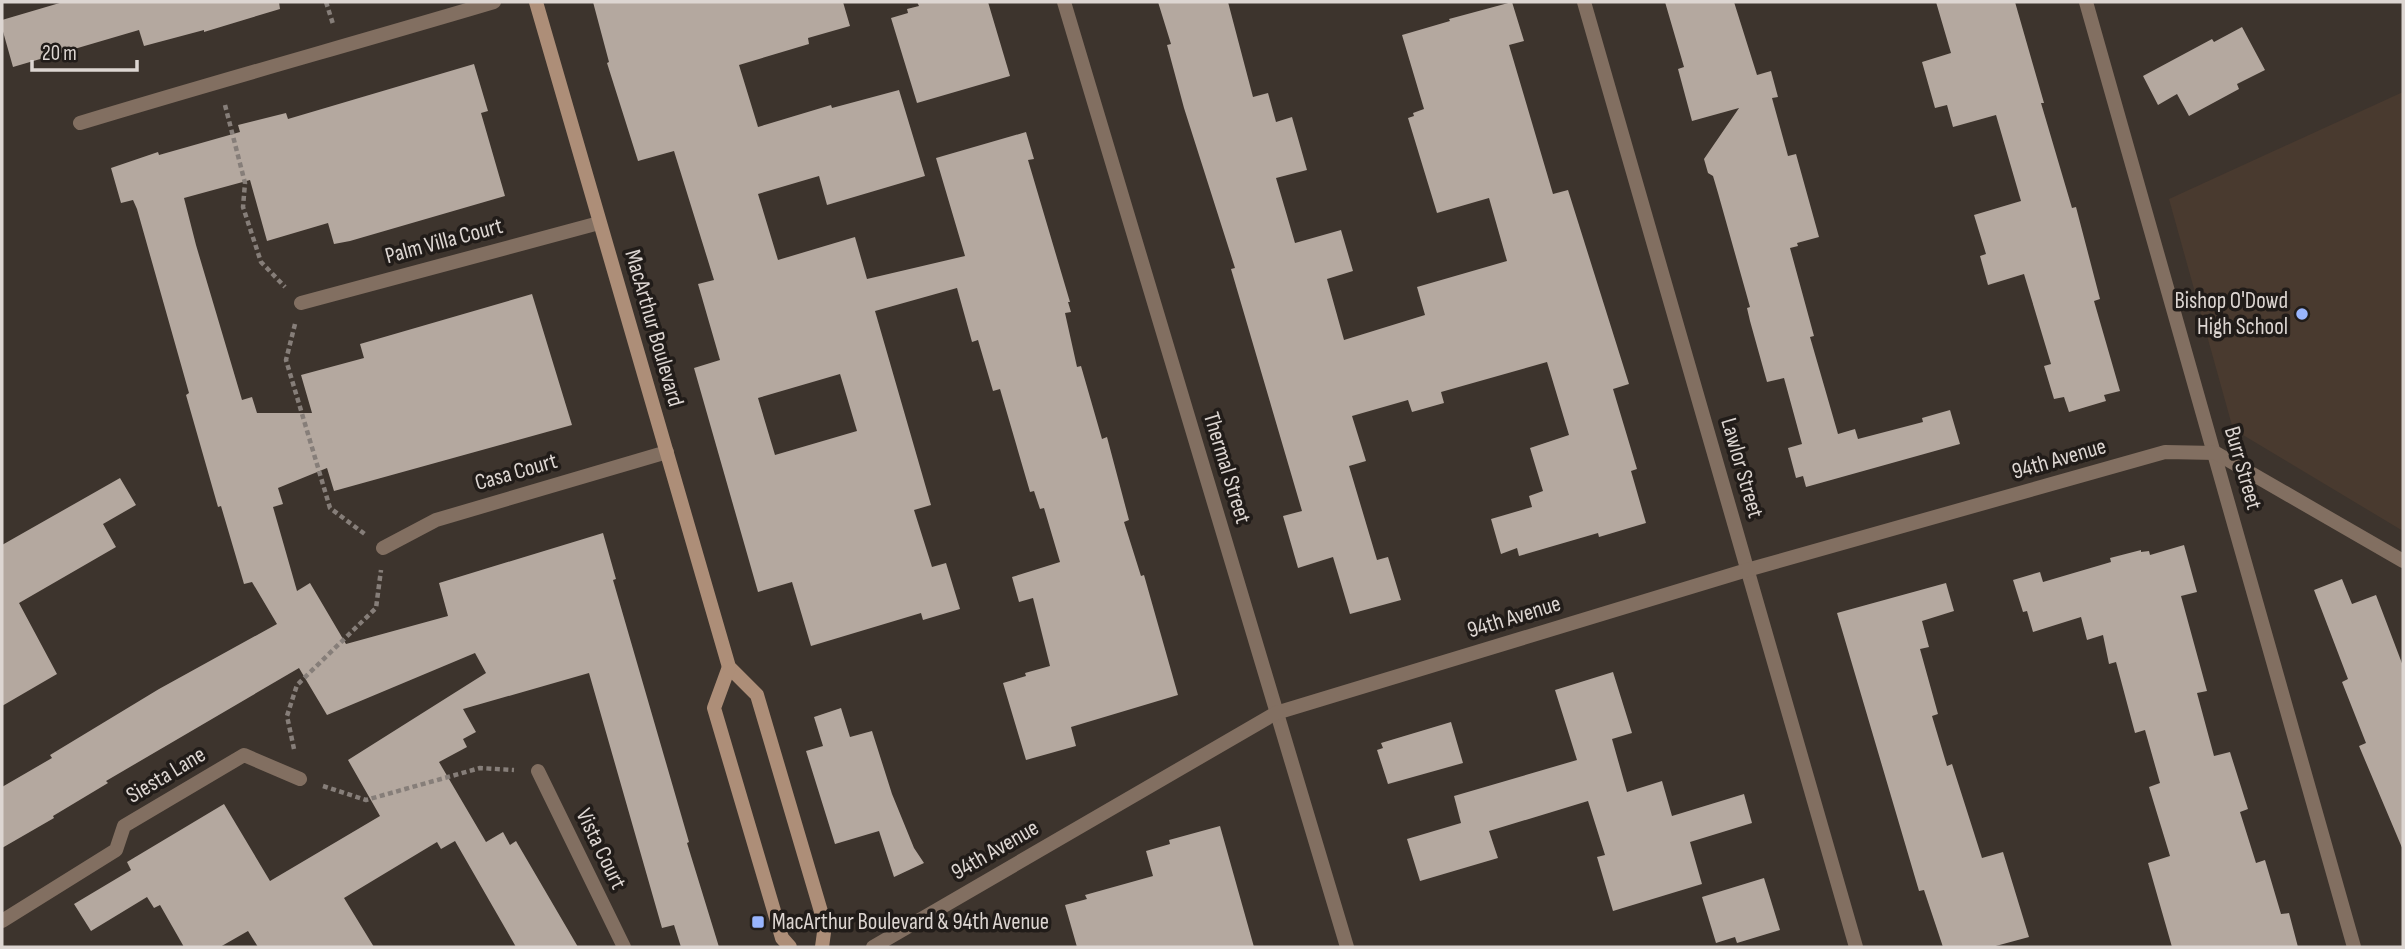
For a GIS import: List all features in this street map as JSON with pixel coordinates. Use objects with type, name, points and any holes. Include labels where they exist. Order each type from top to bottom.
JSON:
[{"type":"main road","name":"MacArthur Boulevard","points":[[536,2],[729,667],[757,695],[825,925],[822,947]]},
{"type":"main road","points":[[729,667],[714,708],[782,938],[790,947]]},
{"type":"street","points":[[80,123],[219,80],[340,49],[494,2]]},
{"type":"street","name":"Thermal Street","points":[[1064,2],[1347,947]]},
{"type":"street","name":"Lawlor Street","points":[[1584,2],[1856,947]]},
{"type":"street","name":"Burr Street","points":[[2086,2],[2354,947]]},
{"type":"street","name":"Palm Villa Court","points":[[301,303],[599,223]]},
{"type":"street","name":"Casa Court","points":[[383,548],[436,520],[667,452]]},
{"type":"street","name":"94th Avenue","points":[[873,947],[1276,713],[1747,570],[2165,452],[2216,453]]},
{"type":"street","points":[[2216,453],[2403,561]]},
{"type":"street","name":"Siesta Lane","points":[[2,921],[116,850],[124,826],[244,755],[300,779]]},
{"type":"street","name":"Vista Court","points":[[538,771],[624,947]]},
{"type":"path","points":[[219,80],[245,183],[243,207],[261,262],[301,303],[286,360],[330,508],[383,548],[376,608],[297,685],[287,716],[300,779],[366,800],[480,768],[538,771]]},
{"type":"shaded area","name":"Bishop O'Dowd High School","points":[[2403,92],[2403,531],[2233,429],[2169,199]]},
{"type":"building","points":[[63,2],[279,2],[280,9],[204,32],[144,46],[139,30],[13,67],[2,20]]},
{"type":"building","points":[[593,2],[843,2],[850,26],[808,38],[809,44],[739,65],[758,127],[831,105],[832,108],[899,90],[925,176],[827,205],[819,176],[758,194],[778,260],[855,237],[867,279],[965,256],[936,158],[1026,132],[1034,159],[1028,160],[1070,302],[1071,312],[1065,313],[1077,367],[1081,366],[1102,439],[1107,437],[1129,520],[1124,522],[1141,576],[1144,575],[1178,695],[1071,727],[1076,746],[1026,760],[1003,683],[1050,666],[1033,598],[1019,602],[1012,577],[1060,562],[1044,508],[1040,509],[1034,491],[1030,492],[1000,389],[993,391],[978,340],[972,342],[957,288],[875,311],[931,505],[914,510],[932,567],[946,563],[960,609],[923,620],[921,613],[811,646],[792,582],[758,592],[694,368],[720,360],[698,284],[714,280],[674,151],[638,161],[607,63],[609,62]],"holes":[[[840,374],[857,431],[775,455],[758,398]]]},
{"type":"building","points":[[917,2],[988,2],[1010,76],[917,103],[891,18],[908,13],[907,9],[919,6]]},
{"type":"building","points":[[1158,2],[1228,2],[1253,97],[1268,93],[1276,122],[1292,117],[1307,170],[1276,178],[1295,243],[1341,230],[1353,271],[1327,279],[1344,340],[1425,315],[1417,287],[1507,261],[1489,198],[1437,213],[1408,118],[1424,109],[1402,35],[1512,2],[1524,41],[1509,45],[1553,194],[1568,190],[1629,384],[1613,389],[1637,469],[1631,471],[1646,523],[1599,537],[1598,533],[1519,556],[1517,548],[1501,554],[1491,519],[1532,507],[1529,496],[1543,491],[1530,448],[1569,435],[1547,362],[1441,392],[1444,403],[1412,412],[1408,400],[1352,416],[1366,461],[1349,466],[1377,560],[1388,557],[1401,600],[1350,614],[1333,557],[1298,568],[1283,516],[1302,511],[1231,269],[1235,268],[1184,108],[1167,45],[1171,44]]},
{"type":"building","points":[[1665,2],[1734,2],[1757,75],[1771,71],[1778,97],[1772,98],[1788,156],[1796,154],[1819,237],[1797,243],[1798,246],[1790,248],[1814,336],[1810,337],[1838,434],[1855,429],[1858,439],[1923,422],[1922,418],[1950,410],[1960,444],[1806,487],[1803,476],[1796,478],[1788,448],[1802,444],[1784,378],[1767,382],[1747,308],[1750,307],[1718,193],[1704,159],[1739,108],[1692,121],[1678,69],[1684,67]]},
{"type":"building","points":[[1936,2],[2015,2],[2044,103],[2041,103],[2072,208],[2076,207],[2100,299],[2094,301],[2120,391],[2104,395],[2106,401],[2069,412],[2064,397],[2054,399],[2044,366],[2051,364],[2024,274],[1988,285],[1980,256],[1986,254],[1974,215],[2021,201],[1996,115],[1953,127],[1947,105],[1935,108],[1922,62],[1951,53]]},
{"type":"building","points":[[2242,27],[2265,70],[2237,84],[2239,89],[2189,116],[2177,94],[2158,105],[2143,76],[2212,39],[2214,42]]},
{"type":"building","points":[[474,64],[488,111],[481,113],[505,196],[350,241],[334,244],[328,223],[267,241],[250,180],[184,198],[196,245],[242,400],[252,397],[257,413],[312,413],[301,375],[364,358],[360,344],[532,294],[572,425],[334,491],[327,468],[278,488],[283,504],[273,507],[297,591],[310,583],[346,644],[448,616],[439,583],[603,533],[616,579],[613,580],[719,947],[681,947],[674,925],[662,928],[589,673],[463,709],[476,732],[463,739],[467,747],[439,762],[486,842],[503,832],[510,845],[516,841],[578,947],[516,947],[455,841],[441,849],[437,842],[344,898],[374,947],[258,947],[248,931],[220,947],[184,947],[160,905],[154,908],[147,897],[91,931],[74,904],[131,870],[127,862],[224,804],[270,881],[380,816],[348,760],[486,673],[475,653],[327,715],[299,668],[106,781],[108,783],[53,816],[54,818],[2,848],[2,787],[159,689],[277,624],[252,582],[244,584],[221,506],[218,507],[186,395],[189,393],[137,209],[133,200],[121,203],[111,168],[158,152],[159,155],[240,132],[238,125],[286,113],[288,119]]},
{"type":"building","points":[[120,478],[136,505],[103,524],[116,547],[19,603],[57,674],[2,706],[2,545]]},
{"type":"building","points":[[2184,545],[2197,592],[2181,596],[2207,691],[2197,693],[2214,756],[2230,752],[2248,809],[2240,812],[2256,863],[2265,860],[2281,914],[2289,913],[2298,947],[2172,947],[2148,863],[2170,856],[2149,787],[2160,783],[2145,730],[2135,733],[2116,662],[2109,664],[2103,635],[2087,640],[2081,617],[2033,632],[2027,611],[2023,612],[2013,580],[2040,572],[2043,582],[2111,562],[2110,558],[2141,550],[2149,551],[2150,555]]},
{"type":"building","points":[[2342,579],[2352,604],[2376,595],[2403,666],[2403,850],[2359,746],[2366,743],[2342,682],[2348,679],[2314,590]]},
{"type":"building","points":[[1946,583],[1954,611],[1922,621],[1929,647],[1920,649],[1938,714],[1932,716],[1947,766],[1952,764],[1982,858],[2003,852],[2029,937],[1992,947],[1943,947],[1924,890],[1919,891],[1837,613]]},
{"type":"building","points":[[1613,672],[1632,733],[1612,739],[1627,792],[1662,781],[1672,816],[1744,794],[1752,823],[1690,842],[1702,884],[1613,911],[1597,857],[1605,855],[1588,801],[1489,831],[1498,858],[1420,881],[1407,839],[1461,823],[1454,796],[1577,760],[1555,690]]},
{"type":"building","points":[[841,708],[850,737],[872,731],[892,794],[914,848],[924,863],[894,877],[879,831],[835,844],[806,751],[823,746],[814,717]]},
{"type":"building","points":[[1451,722],[1463,763],[1388,784],[1377,750],[1383,748],[1381,743]]},
{"type":"building","points":[[1220,826],[1254,947],[1077,947],[1065,905],[1087,899],[1085,895],[1153,876],[1146,851],[1170,844],[1169,840]]},
{"type":"building","points":[[1764,878],[1780,930],[1737,943],[1735,937],[1716,943],[1702,897]]},
{"type":"place","name":"Bishop O'Dowd High School","points":[[2302,314]]},
{"type":"place","name":"MacArthur Boulevard & 94th Avenue","points":[[758,922]]}]
